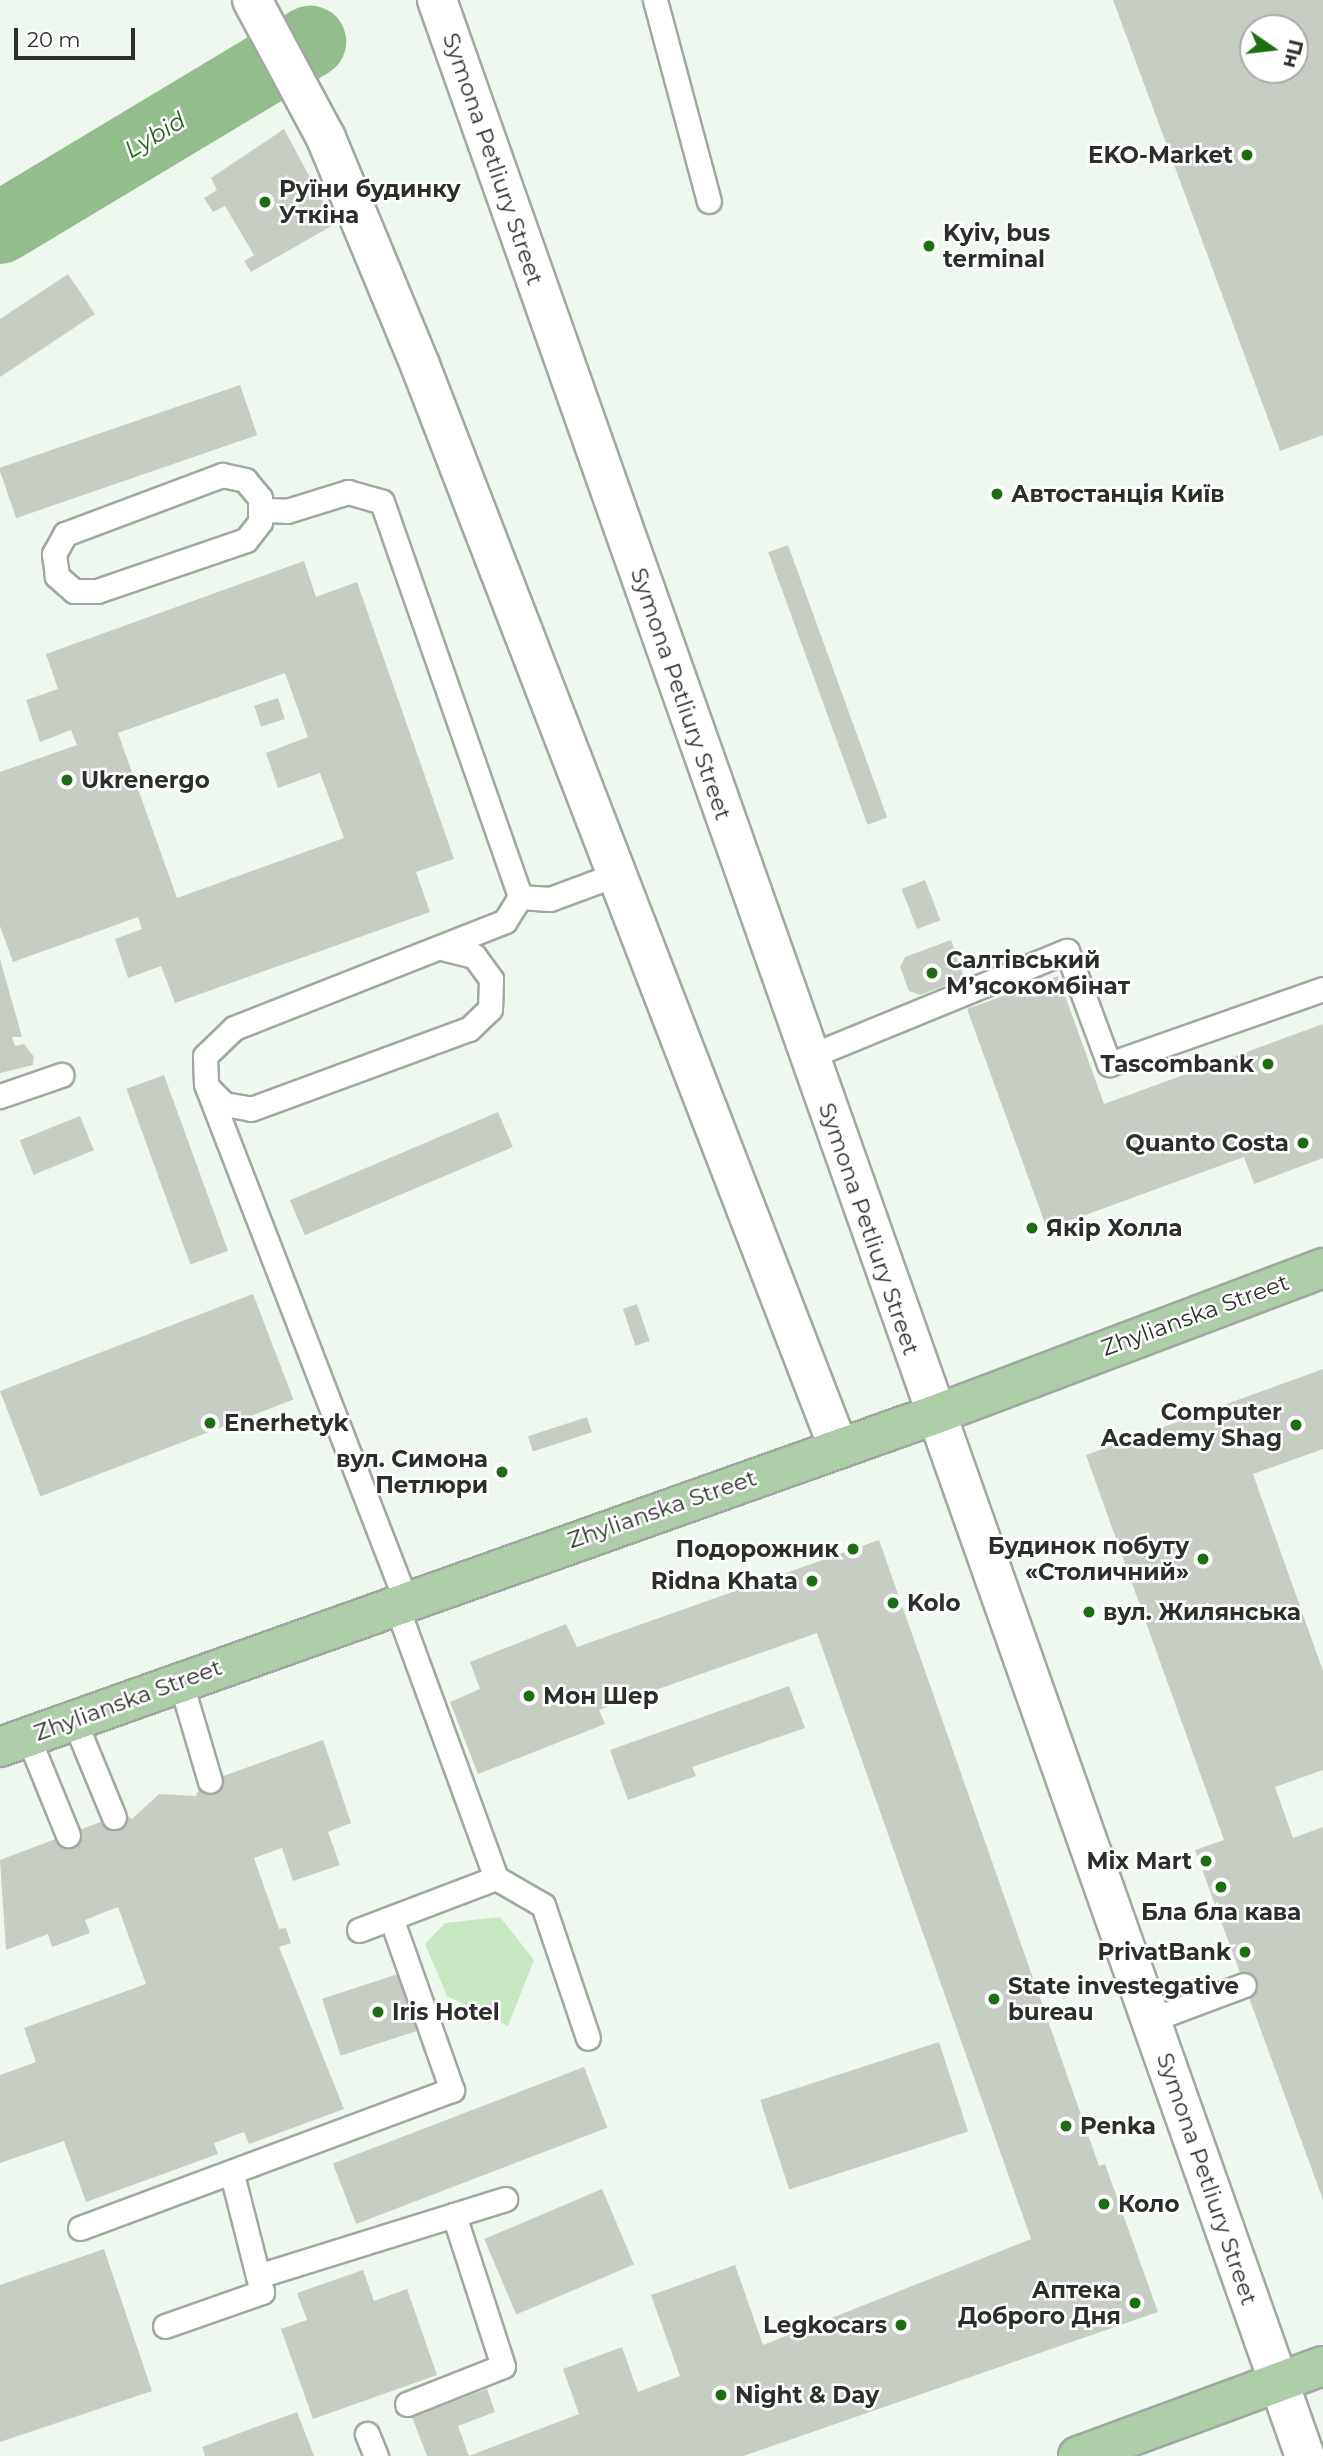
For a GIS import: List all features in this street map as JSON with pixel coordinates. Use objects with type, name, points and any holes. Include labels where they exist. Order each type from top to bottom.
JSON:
[{"type":"main road","name":"Symona Petliury Street","points":[[437,0],[934,1415],[1306,2456]]},
{"type":"main road","points":[[260,14],[311,107],[620,873],[839,1449]]},
{"type":"main road","name":"Zhylianska Street","points":[[14,1742],[180,1680],[934,1415],[1323,1268]]},
{"type":"main road","points":[[1078,2456],[1323,2366]]},
{"type":"lane","points":[[656,0],[709,201]]},
{"type":"lane","points":[[222,475],[245,480],[263,510],[246,540],[97,591],[74,591],[54,565],[58,543],[75,528],[222,475]]},
{"type":"lane","points":[[263,510],[287,511],[348,492],[382,502],[520,897]]},
{"type":"lane","points":[[520,897],[550,899],[620,873]]},
{"type":"lane","points":[[206,1084],[224,1104],[264,1104],[469,1029],[490,1009],[494,938],[520,897]]},
{"type":"lane","points":[[505,921],[446,949],[221,1034],[205,1056],[206,1084],[401,1602],[496,1878],[542,1905],[588,2038]]},
{"type":"lane","points":[[446,949],[474,956],[491,979]]},
{"type":"lane","points":[[808,1057],[1068,951],[1109,1064],[1323,989]]},
{"type":"lane","points":[[0,1096],[61,1075]]},
{"type":"lane","points":[[180,1680],[210,1781]]},
{"type":"lane","points":[[74,1720],[114,1817]]},
{"type":"lane","points":[[14,1742],[68,1835]]},
{"type":"lane","points":[[359,1930],[496,1878]]},
{"type":"lane","points":[[80,2228],[232,2174],[452,2090],[391,1918]]},
{"type":"lane","points":[[1151,2020],[1244,1984]]},
{"type":"lane","points":[[165,2326],[262,2292],[232,2174]]},
{"type":"lane","points":[[258,2276],[505,2199]]},
{"type":"lane","points":[[407,2404],[503,2366],[454,2215]]},
{"type":"lane","points":[[367,2434],[376,2456]]},
{"type":"green space","points":[[500,1917],[534,1960],[508,2026],[447,1996],[425,1944],[445,1923]]},
{"type":"building","name":"EKO-Market","points":[[1113,0],[1323,0],[1323,435],[1280,451]]},
{"type":"building","name":"Руїни будинку Уткіна","points":[[284,129],[335,224],[251,272],[244,261],[254,255],[225,206],[213,212],[204,198],[217,190],[211,178]]},
{"type":"building","points":[[68,274],[95,314],[0,377],[0,319]]},
{"type":"building","points":[[240,385],[257,435],[16,518],[0,468]]},
{"type":"building","points":[[788,545],[887,818],[867,825],[768,552]]},
{"type":"building","name":"Ukrenergo","points":[[304,561],[316,597],[357,582],[454,859],[416,872],[430,912],[175,1003],[161,966],[128,978],[115,939],[142,929],[138,917],[13,962],[0,926],[0,772],[77,745],[71,730],[40,742],[26,700],[58,689],[46,654]],"holes":[[[285,673],[308,737],[266,753],[278,788],[320,773],[344,838],[177,898],[118,733]]]},
{"type":"building","points":[[278,698],[285,719],[261,727],[254,706]]},
{"type":"building","points":[[925,880],[940,920],[917,929],[902,889]]},
{"type":"building","name":"Салтівський Мʼясокомбінат","points":[[951,940],[964,978],[920,995],[909,991],[900,967],[905,957]]},
{"type":"building","points":[[0,959],[22,1037],[12,1037],[15,1046],[24,1044],[34,1057],[33,1065],[0,1073]]},
{"type":"building","name":"Tascombank","points":[[1058,976],[1104,1104],[1323,1024],[1323,1158],[1254,1184],[1244,1157],[1047,1229],[967,1009]]},
{"type":"building","points":[[164,1075],[228,1251],[190,1264],[126,1089]]},
{"type":"building","points":[[498,1112],[513,1147],[305,1235],[290,1200]]},
{"type":"building","points":[[80,1116],[94,1150],[34,1175],[20,1140]]},
{"type":"building","points":[[253,1294],[293,1399],[40,1497],[0,1391]]},
{"type":"building","points":[[637,1304],[650,1341],[636,1346],[623,1309]]},
{"type":"building","name":"Будинок побуту «Столичний»","points":[[1323,1369],[1323,1449],[1253,1474],[1323,1671],[1323,1770],[1275,1787],[1293,1838],[1323,1827],[1323,2200],[1195,1850],[1224,1840],[1086,1455]]},
{"type":"building","points":[[587,1417],[592,1432],[533,1451],[528,1436]]},
{"type":"building","points":[[879,1540],[1099,2166],[1105,2164],[1158,2312],[743,2456],[469,2456],[579,2414],[563,2369],[622,2347],[638,2392],[680,2376],[651,2295],[735,2265],[763,2345],[1031,2239],[817,1633],[599,1710],[605,1724],[478,1774],[450,1702],[480,1689],[470,1662],[566,1624],[577,1647]]},
{"type":"building","points":[[789,1686],[805,1728],[692,1767],[696,1776],[628,1800],[610,1750]]},
{"type":"building","points":[[323,1740],[351,1823],[328,1832],[340,1865],[293,1881],[282,1848],[254,1858],[279,1929],[286,1928],[291,1943],[279,1947],[344,2109],[249,2144],[244,2132],[214,2143],[218,2154],[86,2202],[64,2141],[0,2163],[0,2075],[36,2062],[24,2028],[146,1984],[118,1907],[85,1920],[90,1933],[52,1947],[48,1934],[6,1950],[0,1860],[124,1813],[132,1819],[159,1794],[196,1796],[201,1784]]},
{"type":"building","points":[[401,1973],[420,2030],[341,2056],[322,1999]]},
{"type":"building","points":[[939,2042],[968,2131],[789,2189],[760,2100]]},
{"type":"building","points":[[584,2067],[607,2128],[356,2224],[333,2163]]},
{"type":"building","points":[[602,2189],[634,2264],[516,2314],[484,2239]]},
{"type":"building","points":[[104,2249],[152,2391],[0,2442],[0,2285]]},
{"type":"building","points":[[363,2270],[374,2301],[407,2289],[437,2375],[313,2419],[281,2329],[307,2320],[297,2293]]},
{"type":"building","points":[[487,2389],[495,2412],[458,2426],[469,2456],[427,2456],[412,2417]]},
{"type":"building","points":[[297,2412],[314,2456],[205,2456],[202,2447]]},
{"type":"waterway","name":"Lybid","points":[[0,228],[310,42]]},
{"type":"place","name":"EKO-Market","points":[[1247,155]]},
{"type":"place","name":"Руїни будинку Уткіна","points":[[265,202]]},
{"type":"place","name":"Kyiv, bus terminal","points":[[929,246]]},
{"type":"place","name":"Автостанція Київ","points":[[997,494]]},
{"type":"place","name":"Ukrenergo","points":[[67,780]]},
{"type":"place","name":"Салтівський Мʼясокомбінат","points":[[932,973]]},
{"type":"place","name":"Tascombank","points":[[1268,1064]]},
{"type":"place","name":"Quanto Costa","points":[[1303,1143]]},
{"type":"place","name":"Якір Холла","points":[[1032,1228]]},
{"type":"place","name":"Enerhetyk","points":[[210,1423]]},
{"type":"place","name":"Computer Academy Shag","points":[[1296,1425]]},
{"type":"place","name":"вул. Симона Петлюри","points":[[502,1472]]},
{"type":"place","name":"Подорожник","points":[[853,1549]]},
{"type":"place","name":"Будинок побуту «Столичний»","points":[[1203,1559]]},
{"type":"place","name":"Ridna Khata","points":[[812,1581]]},
{"type":"place","name":"Kolo","points":[[893,1603]]},
{"type":"place","name":"вул. Жилянська","points":[[1089,1612]]},
{"type":"place","name":"Мон Шер","points":[[529,1696]]},
{"type":"place","name":"Mix Mart","points":[[1206,1861]]},
{"type":"place","name":"Бла бла кава","points":[[1221,1887]]},
{"type":"place","name":"PrivatBank","points":[[1245,1952]]},
{"type":"place","name":"State investegative bureau","points":[[994,1999]]},
{"type":"place","name":"Iris Hotel","points":[[378,2012]]},
{"type":"place","name":"Penka","points":[[1066,2126]]},
{"type":"place","name":"Коло","points":[[1104,2204]]},
{"type":"place","name":"Аптека Доброго Дня","points":[[1135,2303]]},
{"type":"place","name":"Legkocars","points":[[901,2325]]},
{"type":"place","name":"Night & Day","points":[[721,2395]]}]
